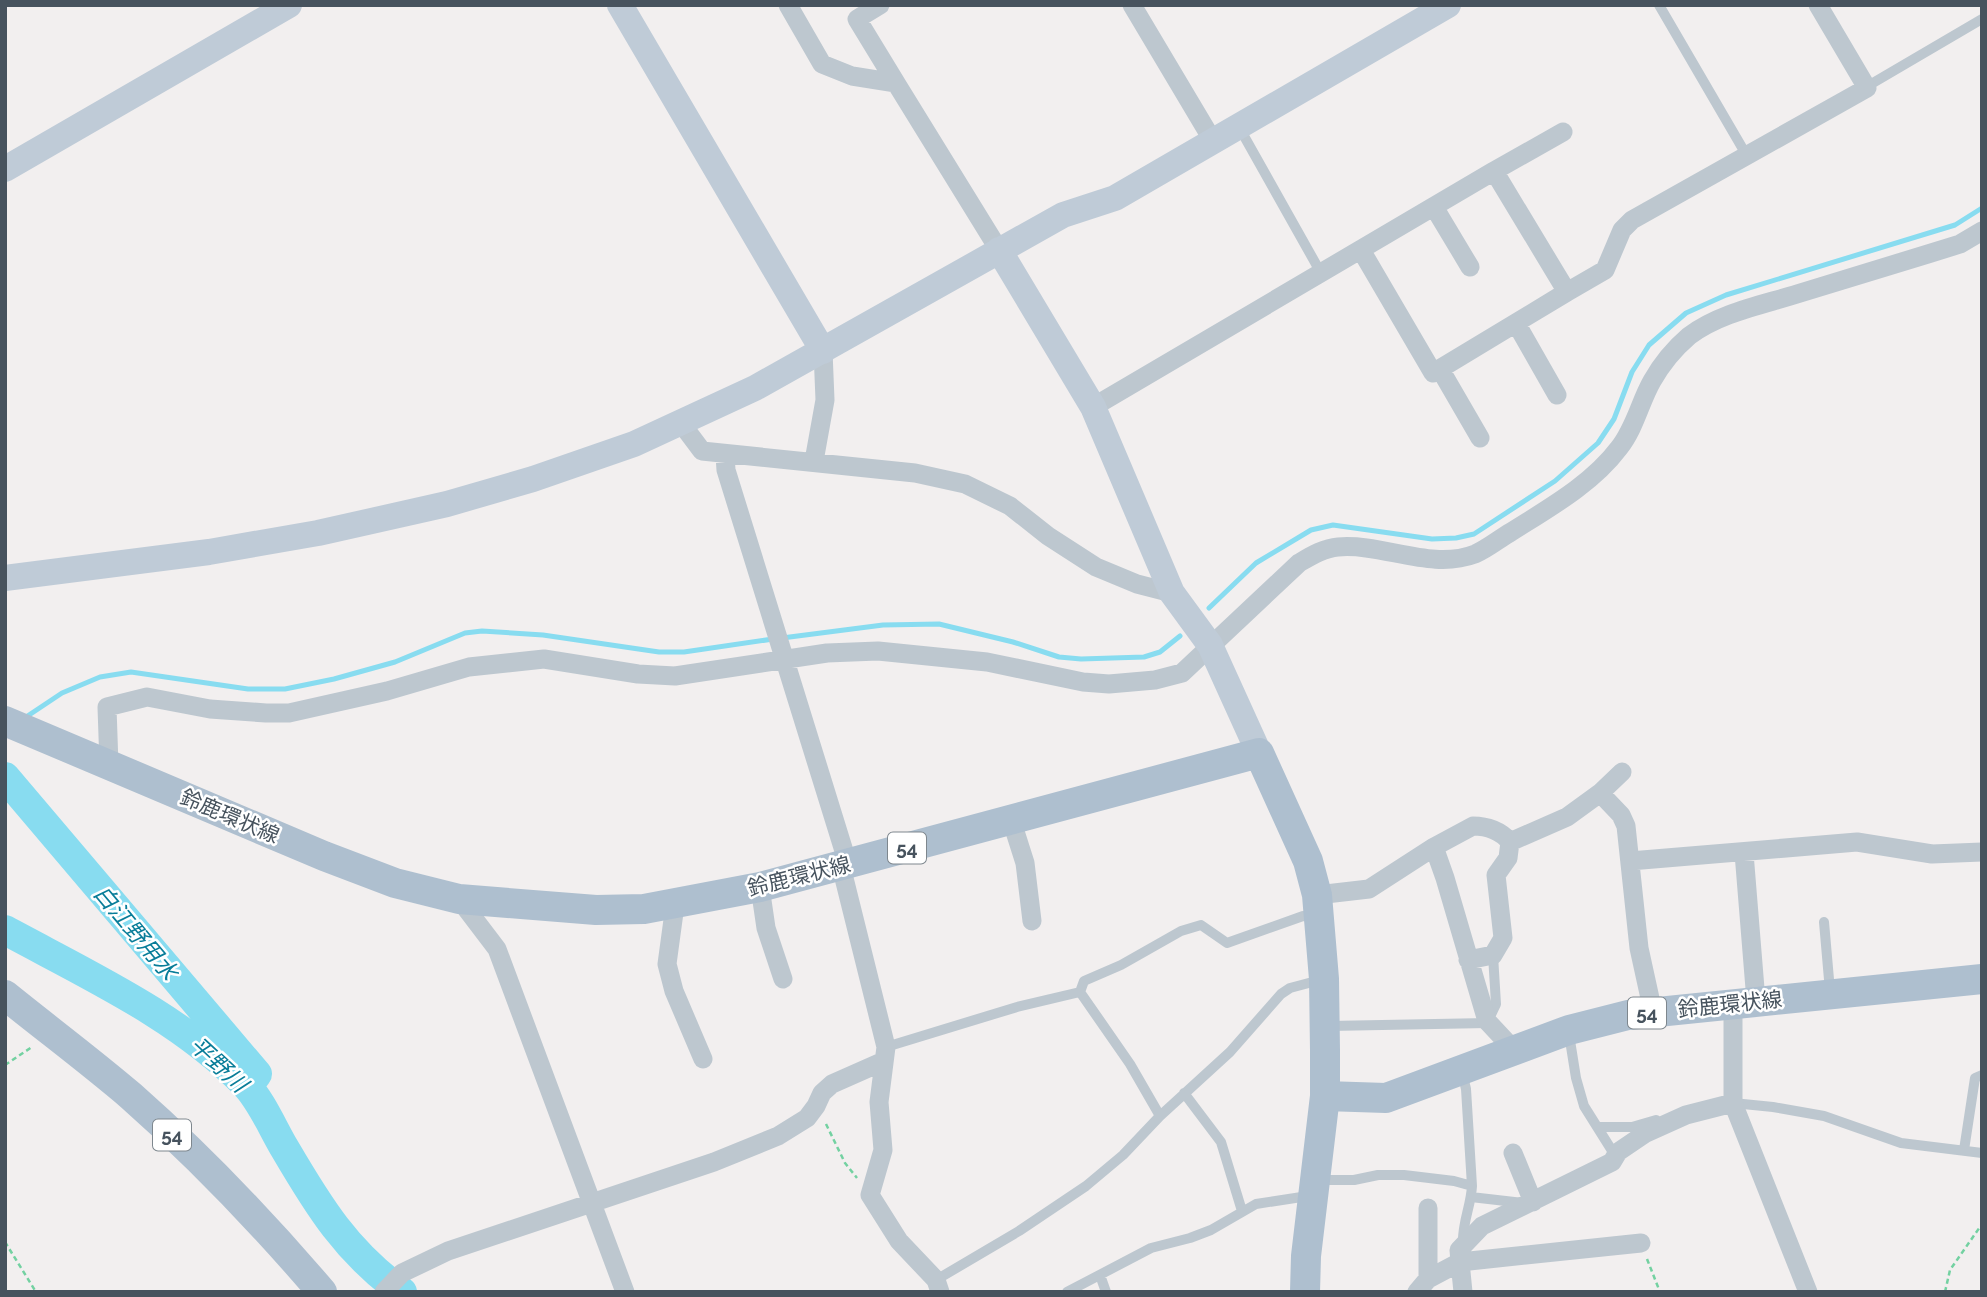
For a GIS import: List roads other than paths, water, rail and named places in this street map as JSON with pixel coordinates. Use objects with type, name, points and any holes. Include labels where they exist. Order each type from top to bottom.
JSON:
[{"type":"main road","name":"鈴鹿環状線","points":[[18,726],[324,856],[395,883],[460,899],[596,910],[675,905],[760,887],[1259,753]]},
{"type":"main road","points":[[1259,753],[1308,861],[1317,906],[1324,979],[1325,1096],[1313,1188],[1304,1292]]},
{"type":"main road","name":"鈴鹿環状線","points":[[1325,1096],[1386,1098],[1569,1030],[1628,1015],[1982,979]]},
{"type":"main road","name":"54","points":[[5,995],[131,1097],[229,1190],[284,1247],[322,1292]]},
{"type":"street","points":[[5,169],[289,5]]},
{"type":"street","points":[[620,5],[823,351],[825,400],[814,461]]},
{"type":"street","points":[[788,5],[822,64],[852,76],[896,83]]},
{"type":"street","points":[[880,5],[857,19],[1093,407],[1172,593],[1210,645],[1259,753]]},
{"type":"street","points":[[1132,5],[1213,141]]},
{"type":"street","points":[[5,578],[209,552],[318,533],[447,504],[533,479],[634,444],[755,388],[1063,215],[1115,198],[1448,5]]},
{"type":"street","points":[[1361,250],[1433,373],[1605,270],[1622,230],[1632,220],[1867,88],[1818,5]]},
{"type":"street","points":[[1093,407],[1563,132]]},
{"type":"street","points":[[1494,170],[1566,292]]},
{"type":"street","points":[[1434,207],[1470,267]]},
{"type":"street","points":[[109,765],[107,706],[147,697],[211,709],[289,713],[387,691],[469,667],[508,662],[544,659],[660,676],[785,655],[878,651],[987,662],[1056,678],[1110,684],[1155,680],[1182,673],[1299,563],[1316,553],[1337,547],[1367,548],[1438,559],[1457,558],[1476,554],[1556,504],[1593,474],[1620,447],[1652,382],[1671,355],[1688,337],[1702,328],[1726,316],[1960,244],[1982,231]]},
{"type":"street","points":[[1516,323],[1557,395]]},
{"type":"street","points":[[1440,369],[1480,438]]},
{"type":"street","points":[[681,423],[702,451],[915,473],[965,484],[1010,506],[1048,536],[1096,567],[1137,584],[1172,593]]},
{"type":"street","points":[[725,455],[726,470],[785,655],[845,865],[885,1054],[879,1102],[883,1150],[870,1195],[898,1241],[938,1286]]},
{"type":"street","points":[[1510,842],[1567,817],[1600,793],[1622,772]]},
{"type":"street","points":[[1600,793],[1621,815],[1626,826],[1637,941],[1653,1012]]},
{"type":"street","points":[[1011,819],[1024,863],[1032,921]]},
{"type":"street","points":[[1317,906],[1369,889],[1434,847],[1473,826],[1493,830],[1510,842],[1508,858],[1496,875],[1503,938],[1493,955],[1468,960]]},
{"type":"street","points":[[1630,861],[1857,842],[1932,854],[1982,852]]},
{"type":"street","points":[[1434,847],[1488,1022],[1515,1051]]},
{"type":"street","points":[[1744,853],[1744,1002],[1733,1103],[1808,1292]]},
{"type":"street","points":[[760,887],[766,928],[783,979]]},
{"type":"street","points":[[460,899],[498,949],[625,1292]]},
{"type":"street","points":[[675,905],[667,964],[674,991],[703,1059]]},
{"type":"street","points":[[384,1292],[402,1273],[447,1251],[714,1162],[778,1136],[807,1118],[817,1106],[822,1093],[832,1084],[885,1054]]},
{"type":"street","points":[[1422,1285],[1462,1252],[1482,1226],[1612,1162],[1618,1152],[1646,1133],[1686,1115],[1733,1103]]},
{"type":"street","points":[[1513,1153],[1532,1203]]},
{"type":"street","points":[[1422,1285],[1428,1208]]},
{"type":"street","points":[[1462,1252],[1640,1243]]},
{"type":"street","points":[[1462,1252],[1464,1292]]},
{"type":"lane","points":[[1659,5],[1748,157]]},
{"type":"lane","points":[[1866,87],[1982,19]]},
{"type":"lane","points":[[1244,136],[1321,273]]},
{"type":"lane","points":[[1080,992],[1084,981],[1121,965],[1181,931],[1201,925],[1227,943],[1303,916],[1317,906]]},
{"type":"lane","points":[[1824,922],[1830,993]]},
{"type":"lane","points":[[1325,1026],[1488,1022],[1496,1004],[1493,955]]},
{"type":"lane","points":[[938,1286],[1086,1186],[1230,1052],[1281,994],[1290,988],[1324,979]]},
{"type":"lane","points":[[885,1054],[1017,1007],[1080,992]]},
{"type":"lane","points":[[1080,992],[1130,1064],[1160,1116]]},
{"type":"lane","points":[[1569,1030],[1579,1093],[1584,1106],[1616,1157]]},
{"type":"lane","points":[[1462,1071],[1466,1088],[1472,1191],[1462,1229],[1462,1252]]},
{"type":"lane","points":[[1964,1150],[1975,1078],[1982,1075]]},
{"type":"lane","points":[[1184,1093],[1221,1142],[1242,1211]]},
{"type":"lane","points":[[1733,1103],[1824,1116],[1901,1143],[1982,1153]]},
{"type":"lane","points":[[1598,1127],[1632,1127],[1671,1114],[1686,1115]]},
{"type":"lane","points":[[1068,1292],[1151,1248],[1191,1238],[1265,1201],[1313,1188],[1404,1175],[1454,1181],[1472,1191],[1532,1203]]},
{"type":"lane","points":[[1100,1275],[1106,1292]]},
{"type":"waterway","points":[[1209,608],[1256,563],[1311,530],[1333,525],[1432,539],[1474,534],[1555,481],[1598,443],[1614,419],[1632,372],[1649,345],[1686,313],[1726,295],[1955,225],[1982,208]]},
{"type":"waterway","points":[[782,638],[883,625],[939,624],[1013,642],[1059,657],[1081,659],[1144,657],[1160,652],[1180,636]]},
{"type":"waterway","points":[[26,717],[62,693],[100,677],[131,672],[248,689],[285,689],[395,662],[465,633],[482,631],[543,635],[659,652],[684,652],[773,639]]},
{"type":"waterway","name":"白江野用水","points":[[5,777],[257,1074],[254,1078]]},
{"type":"waterway","name":"平野川","points":[[5,930],[132,999],[192,1038],[220,1061],[257,1099],[297,1170],[335,1227],[365,1261],[402,1292]]}]
